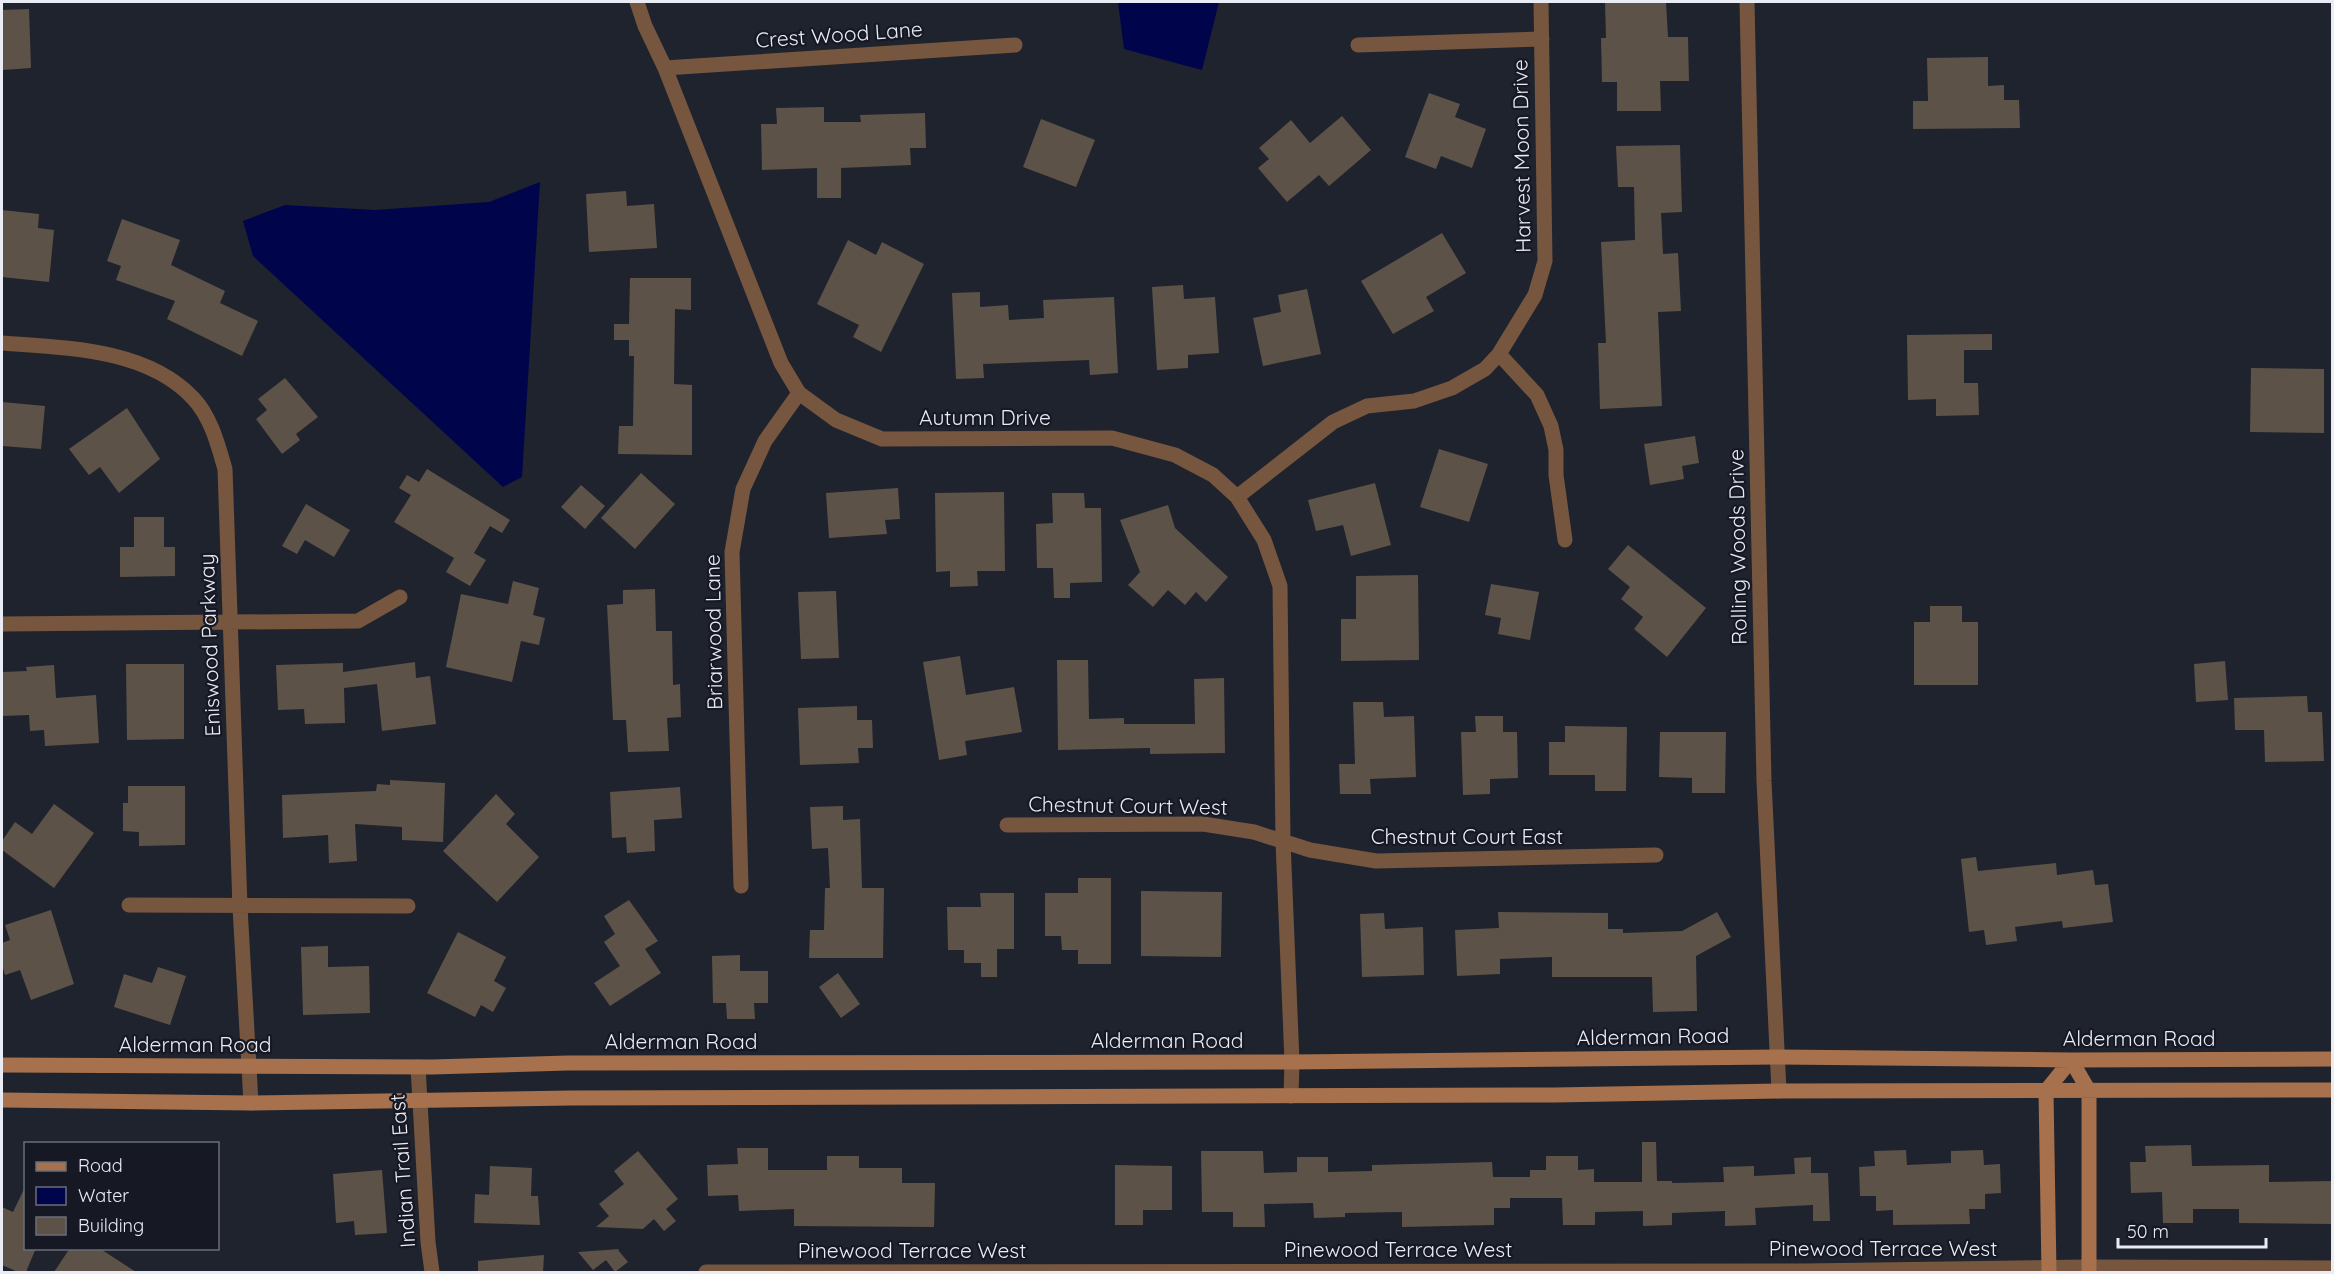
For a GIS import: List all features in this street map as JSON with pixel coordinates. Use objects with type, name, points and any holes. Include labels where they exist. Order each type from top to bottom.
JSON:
[{"type":"main road","name":"Alderman Road","points":[[2,1065],[418,1067],[579,1063],[1292,1062],[1778,1057],[2071,1060],[2332,1059]]},
{"type":"main road","points":[[2049,1271],[2046,1091],[2071,1060],[2088,1091],[2089,1270]]},
{"type":"main road","points":[[2,1100],[251,1103],[571,1098],[2332,1090]]},
{"type":"street","name":"Autumn Drive","points":[[638,2],[645,26],[664,68],[781,363],[799,393],[836,420],[882,439],[1112,438],[1176,455],[1213,475],[1237,497],[1264,540],[1281,586],[1282,841]]},
{"type":"street","name":"Harvest Moon Drive","points":[[1237,497],[1333,422],[1367,406],[1414,400],[1452,388],[1485,369],[1499,354],[1535,295],[1545,261],[1541,2]]},
{"type":"street","name":"Rolling Woods Drive","points":[[1747,2],[1763,761],[1779,1091]]},
{"type":"street","points":[[1358,45],[1542,39]]},
{"type":"street","name":"Crest Wood Lane","points":[[664,68],[1015,45]]},
{"type":"street","name":"Eniswood Parkway","points":[[2,343],[52,347],[124,358],[168,377],[194,399],[215,434],[225,469],[240,907],[251,1103]]},
{"type":"street","points":[[1499,354],[1537,395],[1551,426],[1556,450],[1556,475],[1565,540]]},
{"type":"street","name":"Briarwood Lane","points":[[741,886],[732,552],[743,489],[765,441],[799,393]]},
{"type":"street","points":[[2,624],[358,621],[400,597]]},
{"type":"street","name":"Chestnut Court West","points":[[1007,825],[1203,824],[1254,832],[1282,841]]},
{"type":"street","points":[[1282,841],[1292,1062],[1291,1096]]},
{"type":"street","name":"Chestnut Court East","points":[[1282,841],[1310,850],[1376,861],[1656,855]]},
{"type":"street","points":[[129,905],[408,906]]},
{"type":"street","name":"Indian Trail East","points":[[418,1067],[428,1242],[432,1272]]},
{"type":"street","name":"Pinewood Terrace West","points":[[706,1272],[1805,1272],[2332,1268]]},
{"type":"water","points":[[1118,2],[1219,2],[1202,70],[1124,49]]},
{"type":"water","points":[[540,182],[522,477],[503,487],[253,256],[243,221],[285,205],[375,210],[489,202]]},
{"type":"building","points":[[1605,2],[1666,2],[1668,37],[1688,37],[1689,81],[1660,81],[1661,111],[1617,111],[1617,82],[1602,82],[1601,38],[1606,38]]},
{"type":"building","points":[[29,9],[31,68],[3,70],[2,10]]},
{"type":"building","points":[[1988,57],[1988,86],[2004,85],[2004,100],[2019,100],[2020,128],[1913,129],[1913,101],[1928,101],[1927,58]]},
{"type":"building","points":[[1429,93],[1460,104],[1455,117],[1486,129],[1472,168],[1441,156],[1436,169],[1405,157]]},
{"type":"building","points":[[824,107],[824,122],[861,122],[860,115],[925,113],[926,148],[910,148],[911,165],[841,168],[841,198],[817,198],[817,168],[762,170],[761,124],[777,124],[776,108]]},
{"type":"building","points":[[1342,116],[1371,150],[1329,186],[1319,175],[1287,202],[1258,168],[1269,159],[1259,148],[1291,120],[1310,143]]},
{"type":"building","points":[[1041,119],[1095,140],[1076,187],[1023,167]]},
{"type":"building","points":[[1680,145],[1682,212],[1661,213],[1663,254],[1678,253],[1681,311],[1658,312],[1662,406],[1600,409],[1598,343],[1606,343],[1601,242],[1635,240],[1634,187],[1618,187],[1616,146]]},
{"type":"building","points":[[626,191],[627,206],[654,204],[657,248],[589,252],[586,194]]},
{"type":"building","points":[[2,210],[39,214],[38,228],[54,230],[49,282],[2,277]]},
{"type":"building","points":[[122,219],[180,240],[171,265],[225,291],[220,303],[258,321],[242,356],[167,319],[175,301],[116,280],[121,266],[107,261]]},
{"type":"building","points":[[1442,233],[1466,273],[1426,297],[1434,311],[1393,334],[1361,281]]},
{"type":"building","points":[[848,240],[876,255],[882,242],[924,264],[881,352],[853,337],[859,325],[817,304]]},
{"type":"building","points":[[630,278],[691,278],[691,310],[675,309],[674,384],[692,385],[692,455],[618,454],[619,426],[633,426],[634,356],[629,356],[629,340],[614,340],[614,324],[629,324]]},
{"type":"building","points":[[1183,285],[1184,299],[1215,297],[1219,353],[1188,355],[1188,368],[1157,370],[1152,287]]},
{"type":"building","points":[[1307,289],[1321,354],[1263,366],[1253,318],[1281,312],[1278,295]]},
{"type":"building","points":[[980,292],[980,307],[1008,305],[1009,320],[1044,318],[1043,300],[1114,297],[1118,373],[1090,375],[1089,360],[983,364],[984,378],[956,379],[952,293]]},
{"type":"building","points":[[1992,334],[1992,350],[1964,350],[1964,383],[1978,383],[1979,415],[1936,416],[1936,399],[1908,400],[1907,335]]},
{"type":"building","points":[[2251,368],[2324,369],[2324,433],[2250,432]]},
{"type":"building","points":[[285,378],[318,417],[296,434],[300,440],[282,454],[256,419],[267,410],[258,399]]},
{"type":"building","points":[[2,402],[45,406],[41,449],[2,446]]},
{"type":"building","points":[[127,408],[160,459],[119,493],[100,467],[89,475],[69,449]]},
{"type":"building","points":[[1695,436],[1699,463],[1682,466],[1684,479],[1650,485],[1644,444]]},
{"type":"building","points":[[1439,449],[1488,464],[1469,522],[1420,507]]},
{"type":"building","points":[[427,469],[510,520],[502,533],[490,526],[474,553],[486,560],[470,586],[446,572],[454,558],[394,522],[411,495],[399,488],[407,475],[419,482]]},
{"type":"building","points":[[641,473],[675,504],[635,549],[601,518]]},
{"type":"building","points":[[1375,483],[1391,545],[1351,556],[1343,525],[1316,531],[1308,500]]},
{"type":"building","points":[[581,485],[605,506],[585,529],[561,507]]},
{"type":"building","points":[[898,488],[900,519],[885,520],[887,534],[829,538],[826,493]]},
{"type":"building","points":[[1004,492],[1005,571],[977,571],[978,586],[950,587],[950,571],[936,572],[935,493]]},
{"type":"building","points":[[1052,493],[1084,493],[1085,508],[1101,508],[1102,582],[1070,583],[1070,598],[1054,598],[1053,568],[1037,568],[1036,524],[1053,523]]},
{"type":"building","points":[[306,504],[350,530],[334,557],[305,540],[297,554],[282,546]]},
{"type":"building","points":[[1168,505],[1175,528],[1228,577],[1206,602],[1196,592],[1185,605],[1168,590],[1153,607],[1128,585],[1140,572],[1120,520]]},
{"type":"building","points":[[134,517],[164,517],[164,547],[175,547],[175,576],[120,577],[120,547],[134,547]]},
{"type":"building","points":[[1628,545],[1706,608],[1667,657],[1634,629],[1643,617],[1621,599],[1630,587],[1608,569]]},
{"type":"building","points":[[1418,575],[1419,660],[1341,661],[1341,619],[1356,619],[1356,576]]},
{"type":"building","points":[[513,581],[539,588],[533,615],[545,618],[539,645],[521,641],[512,682],[446,667],[461,594],[508,604]]},
{"type":"building","points":[[1491,584],[1539,592],[1530,640],[1498,634],[1501,618],[1485,615]]},
{"type":"building","points":[[655,589],[656,631],[672,631],[673,685],[680,684],[681,717],[667,718],[669,751],[628,752],[626,720],[613,720],[607,605],[623,604],[623,590]]},
{"type":"building","points":[[836,591],[839,658],[801,659],[798,592]]},
{"type":"building","points":[[1930,606],[1962,606],[1962,622],[1978,622],[1978,685],[1914,685],[1914,622],[1930,622]]},
{"type":"building","points":[[960,656],[966,695],[1014,687],[1022,732],[965,741],[967,755],[939,760],[923,662]]},
{"type":"building","points":[[1057,660],[1088,660],[1089,719],[1124,718],[1124,724],[1195,724],[1194,679],[1224,678],[1225,753],[1150,754],[1150,748],[1058,750]]},
{"type":"building","points":[[2225,661],[2228,700],[2196,702],[2194,664]]},
{"type":"building","points":[[415,662],[416,678],[430,676],[436,724],[382,731],[377,684],[344,688],[345,723],[305,724],[304,709],[278,710],[276,665],[343,663],[343,672]]},
{"type":"building","points":[[126,664],[184,664],[184,739],[127,740]]},
{"type":"building","points":[[54,665],[56,698],[96,695],[99,743],[45,746],[44,730],[30,731],[29,715],[2,716],[2,672],[27,671],[26,667]]},
{"type":"building","points":[[2307,696],[2308,712],[2322,712],[2324,761],[2265,762],[2264,730],[2235,730],[2234,698]]},
{"type":"building","points":[[1353,702],[1383,702],[1384,717],[1414,716],[1416,777],[1370,779],[1371,794],[1340,794],[1339,764],[1355,764]]},
{"type":"building","points":[[857,706],[857,720],[872,720],[873,748],[858,748],[859,763],[800,765],[798,708]]},
{"type":"building","points":[[1475,716],[1503,716],[1503,732],[1517,732],[1518,778],[1490,779],[1490,794],[1463,795],[1461,732],[1476,732]]},
{"type":"building","points":[[1565,726],[1627,727],[1626,791],[1595,791],[1595,775],[1549,775],[1549,742],[1565,742]]},
{"type":"building","points":[[1660,732],[1726,732],[1725,793],[1692,793],[1692,778],[1659,777]]},
{"type":"building","points":[[390,780],[445,783],[443,842],[402,840],[402,827],[355,824],[357,861],[329,863],[328,835],[283,838],[282,795],[376,791],[377,784],[390,785]]},
{"type":"building","points":[[128,786],[185,786],[185,845],[139,846],[139,832],[123,831],[123,803],[128,803]]},
{"type":"building","points":[[680,787],[682,818],[654,820],[655,851],[627,853],[626,837],[612,838],[610,792]]},
{"type":"building","points":[[496,794],[515,814],[506,824],[539,857],[497,902],[443,851]]},
{"type":"building","points":[[54,804],[94,833],[54,888],[2,850],[2,841],[15,822],[32,834]]},
{"type":"building","points":[[843,806],[843,820],[860,819],[862,888],[884,888],[883,958],[809,958],[810,930],[824,930],[825,888],[830,888],[828,848],[812,849],[810,807]]},
{"type":"building","points":[[1976,857],[1978,871],[2056,863],[2057,875],[2093,870],[2095,885],[2108,884],[2113,922],[2063,928],[2062,921],[2015,927],[2017,941],[1986,945],[1984,930],[1969,932],[1961,859]]},
{"type":"building","points":[[1078,878],[1111,878],[1111,964],[1078,964],[1078,950],[1062,950],[1061,936],[1045,936],[1045,893],[1078,893]]},
{"type":"building","points":[[1141,891],[1222,892],[1221,957],[1141,956]]},
{"type":"building","points":[[980,893],[1014,893],[1014,949],[997,949],[997,977],[981,977],[981,963],[964,963],[964,950],[948,950],[947,907],[981,907]]},
{"type":"building","points":[[629,900],[658,941],[645,949],[661,973],[610,1006],[594,983],[620,966],[604,942],[615,934],[604,916]]},
{"type":"building","points":[[51,910],[74,984],[31,1000],[20,970],[5,975],[2,965],[2,943],[10,940],[5,925]]},
{"type":"building","points":[[1498,912],[1608,913],[1608,929],[1623,929],[1623,933],[1682,931],[1717,912],[1731,937],[1696,956],[1697,1011],[1653,1012],[1652,977],[1552,977],[1552,957],[1500,959],[1500,974],[1457,976],[1455,930],[1499,928]]},
{"type":"building","points":[[1384,913],[1385,929],[1423,927],[1424,975],[1362,977],[1360,914]]},
{"type":"building","points":[[458,932],[506,957],[494,981],[506,988],[493,1012],[481,1005],[475,1017],[427,993]]},
{"type":"building","points":[[328,946],[328,967],[369,966],[370,1013],[303,1015],[301,947]]},
{"type":"building","points":[[740,955],[740,971],[768,971],[768,1003],[754,1003],[755,1019],[727,1019],[726,1003],[713,1003],[712,956]]},
{"type":"building","points":[[158,967],[186,976],[170,1025],[114,1007],[124,974],[152,983]]},
{"type":"building","points":[[838,973],[860,1004],[841,1018],[819,987]]},
{"type":"building","points":[[1642,1142],[1656,1142],[1657,1181],[1672,1181],[1672,1183],[1724,1182],[1723,1167],[1754,1166],[1754,1176],[1795,1174],[1794,1158],[1811,1157],[1811,1173],[1828,1173],[1830,1221],[1813,1221],[1813,1205],[1755,1208],[1756,1225],[1725,1226],[1725,1211],[1672,1213],[1672,1225],[1643,1226],[1643,1211],[1595,1212],[1595,1225],[1563,1225],[1562,1198],[1510,1198],[1510,1208],[1494,1208],[1494,1225],[1402,1227],[1402,1212],[1345,1213],[1345,1217],[1314,1218],[1313,1203],[1264,1204],[1265,1227],[1233,1227],[1233,1212],[1202,1212],[1201,1151],[1263,1151],[1264,1173],[1297,1172],[1297,1157],[1328,1157],[1328,1172],[1372,1171],[1372,1165],[1492,1162],[1493,1177],[1530,1177],[1530,1170],[1546,1170],[1546,1156],[1578,1156],[1578,1170],[1594,1169],[1594,1182],[1642,1182]]},
{"type":"building","points":[[2191,1145],[2192,1166],[2269,1165],[2269,1182],[2332,1181],[2332,1224],[2239,1223],[2239,1209],[2193,1209],[2193,1223],[2163,1223],[2162,1192],[2131,1193],[2130,1162],[2146,1162],[2145,1146]]},
{"type":"building","points":[[737,1148],[768,1148],[768,1170],[827,1170],[827,1156],[859,1156],[859,1168],[902,1168],[902,1183],[935,1183],[934,1227],[794,1226],[794,1209],[739,1211],[738,1195],[708,1196],[707,1165],[738,1164]]},
{"type":"building","points":[[1906,1150],[1907,1165],[1951,1163],[1951,1151],[1983,1150],[1984,1165],[2000,1164],[2001,1193],[1985,1194],[1985,1209],[1969,1209],[1970,1224],[1893,1225],[1893,1210],[1876,1211],[1876,1196],[1860,1196],[1859,1167],[1875,1166],[1874,1151]]},
{"type":"building","points":[[638,1151],[678,1199],[666,1209],[676,1221],[664,1231],[654,1219],[643,1229],[596,1227],[609,1216],[599,1204],[624,1184],[614,1171]]},
{"type":"building","points":[[1115,1165],[1172,1166],[1172,1210],[1143,1210],[1143,1225],[1115,1225]]},
{"type":"building","points":[[490,1166],[532,1168],[531,1196],[538,1196],[540,1225],[474,1223],[475,1194],[489,1195]]},
{"type":"building","points":[[382,1170],[387,1233],[355,1235],[354,1221],[336,1223],[333,1174]]},
{"type":"building","points":[[24,1189],[24,1250],[35,1250],[26,1272],[18,1272],[2,1265],[2,1207],[13,1212]]},
{"type":"building","points":[[620,1249],[618,1250],[628,1262],[615,1272],[606,1260],[593,1270],[578,1252]]},
{"type":"building","points":[[69,1250],[102,1250],[136,1272],[54,1272]]},
{"type":"building","points":[[544,1255],[543,1272],[478,1272],[478,1261]]}]
